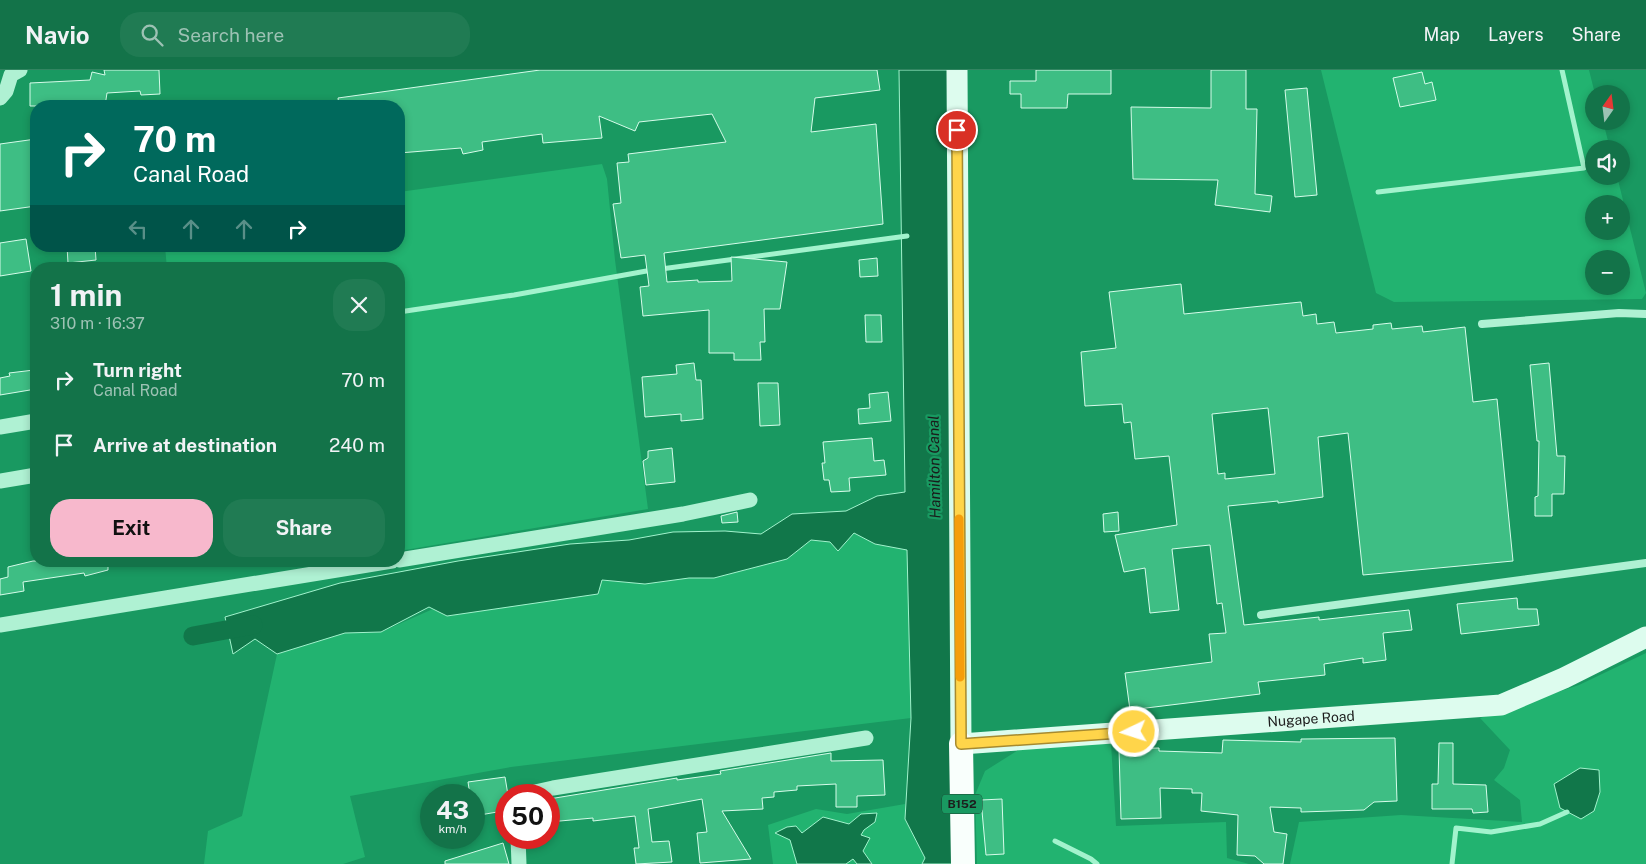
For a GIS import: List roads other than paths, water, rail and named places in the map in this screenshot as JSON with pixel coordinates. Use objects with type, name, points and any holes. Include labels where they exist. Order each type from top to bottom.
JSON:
[{"type":"main road","points":[[957,70],[961,744]]},
{"type":"main road","name":"Nugape Road","points":[[961,744],[1501,705],[1564,678],[1646,637]]},
{"type":"main road","name":"B152","points":[[961,744],[963,864]]},
{"type":"street","points":[[0,98],[6,91],[11,74],[20,70]]},
{"type":"street","points":[[0,427],[30,422]]},
{"type":"street","points":[[0,481],[30,476]]},
{"type":"street","points":[[405,559],[683,514],[750,500]]},
{"type":"street","points":[[0,626],[356,567]]},
{"type":"street","points":[[560,787],[866,738]]},
{"type":"street","points":[[518,849],[519,864]]},
{"type":"lane","points":[[1482,324],[1619,313],[1646,314]]},
{"type":"lane","points":[[1261,615],[1646,563]]},
{"type":"water","name":"Hamilton Canal","points":[[899,70],[948,70],[953,864],[922,864],[925,858],[905,819],[911,718],[907,550],[875,544],[854,533],[838,551],[830,542],[811,540],[787,559],[714,578],[689,578],[645,584],[602,580],[598,594],[447,616],[429,607],[381,632],[345,633],[277,654],[255,639],[233,654],[225,617],[340,583],[458,561],[570,544],[629,540],[673,532],[725,531],[761,534],[792,514],[846,511],[877,496],[905,492]]},
{"type":"water","points":[[1580,768],[1599,770],[1600,792],[1594,811],[1581,819],[1560,808],[1554,784]]},
{"type":"water","points":[[877,813],[875,822],[864,830],[861,835],[870,838],[863,851],[872,864],[857,864],[853,859],[846,864],[797,864],[790,840],[775,833],[787,827],[796,826],[802,833],[823,817],[849,824],[861,814]]},
{"type":"waterway","points":[[1378,192],[1584,168],[1562,70]]},
{"type":"waterway","points":[[661,269],[907,236]]},
{"type":"waterway","points":[[405,311],[514,295],[652,270]]},
{"type":"waterway","points":[[193,636],[253,625]]},
{"type":"waterway","points":[[1452,864],[1456,828],[1491,832],[1540,824],[1567,812]]},
{"type":"waterway","points":[[1055,841],[1091,859],[1097,864]]}]
